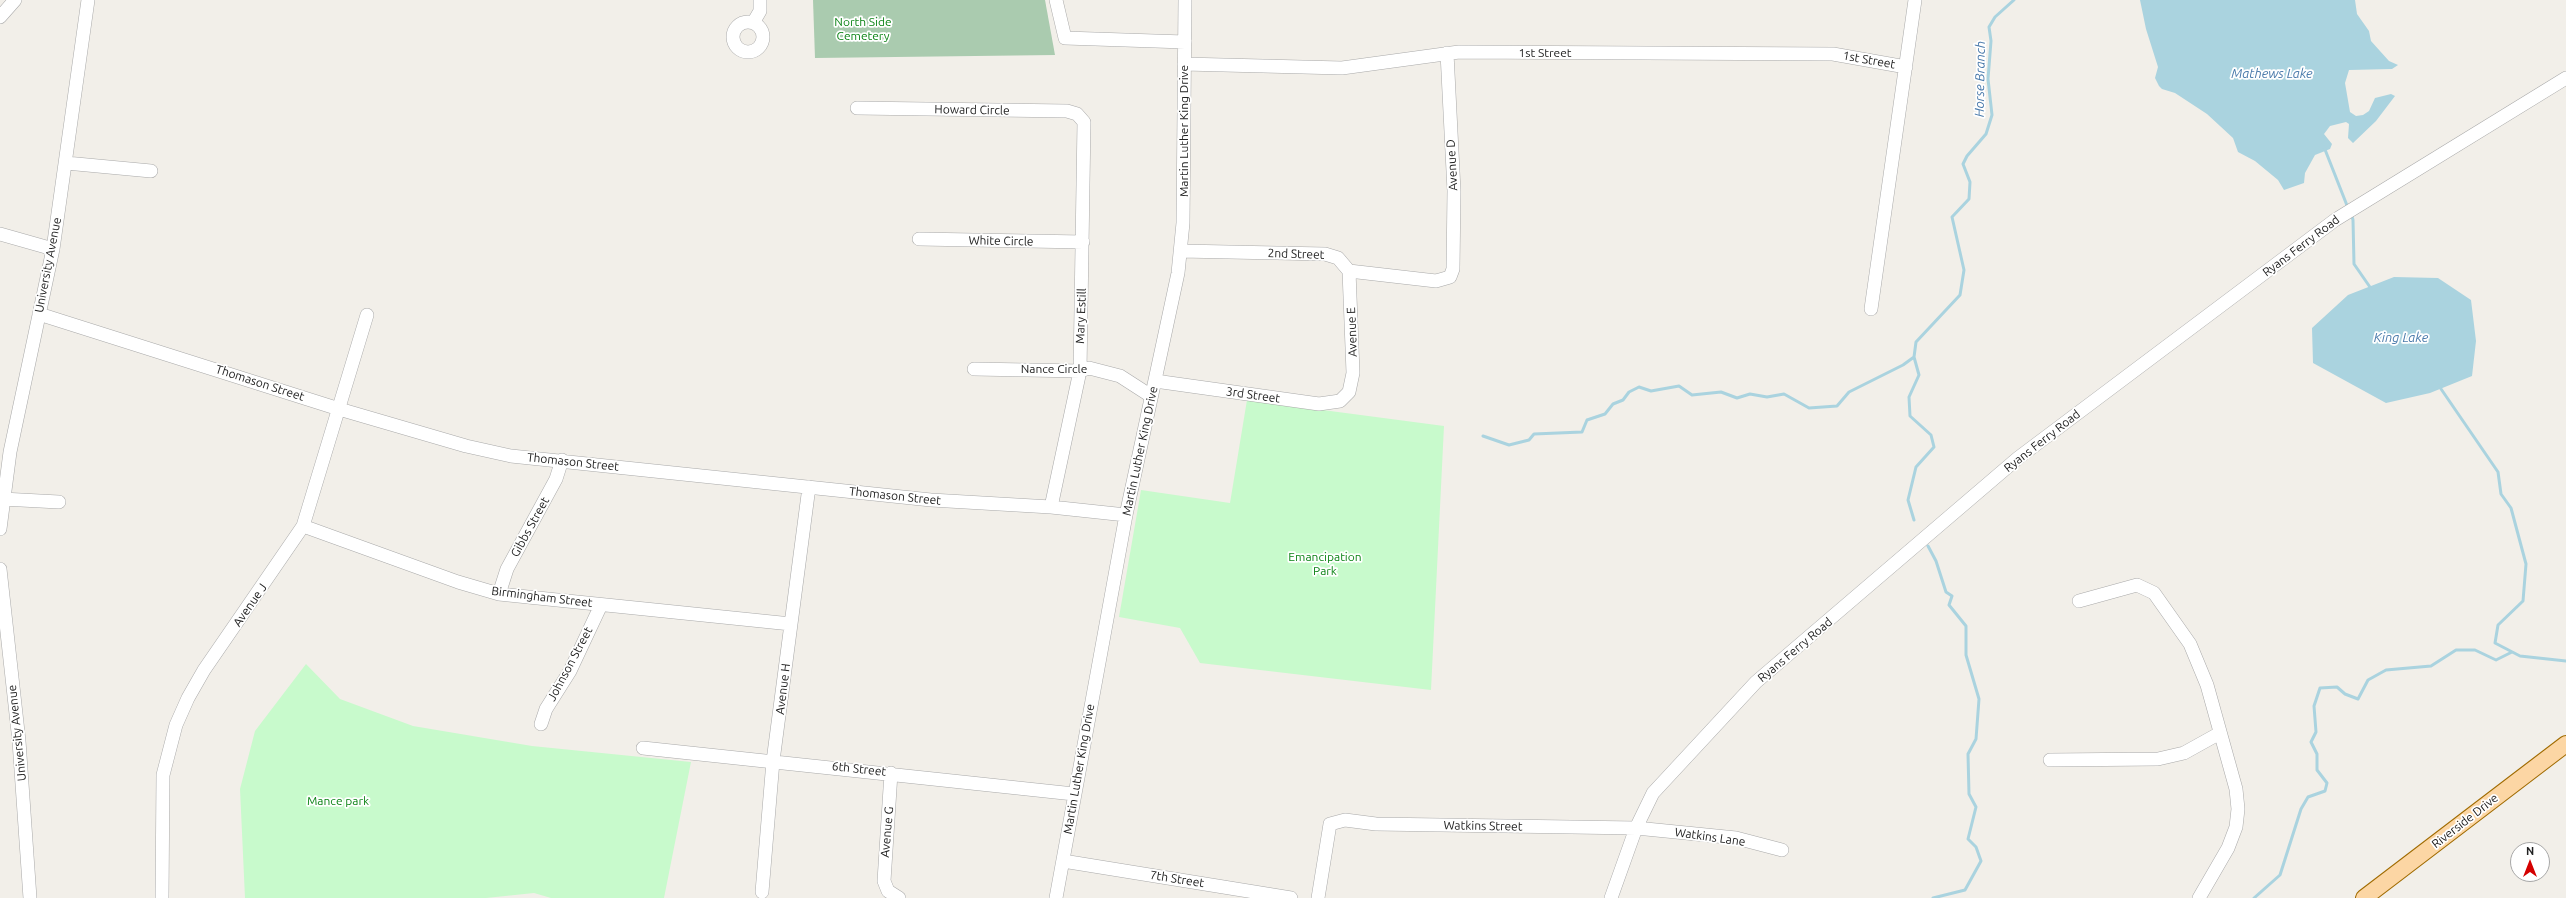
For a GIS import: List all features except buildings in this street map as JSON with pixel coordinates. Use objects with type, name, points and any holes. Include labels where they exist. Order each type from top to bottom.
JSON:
[{"type":"main road","name":"Riverside Drive","points":[[2364,898],[2564,750]]},
{"type":"street","points":[[0,17],[16,0]]},
{"type":"street","name":"University Avenue","points":[[0,529],[2,500],[17,414],[53,249],[88,0]]},
{"type":"street","points":[[754,22],[760,11],[760,0]]},
{"type":"street","points":[[1056,0],[1065,38],[1184,42]]},
{"type":"street","name":"Martin Luther King Drive","points":[[1056,898],[1126,515],[1181,252],[1185,0]]},
{"type":"street","points":[[1871,309],[1915,0]]},
{"type":"street","name":"1st Street","points":[[1184,64],[1342,68],[1447,53],[1833,54],[1906,67]]},
{"type":"street","name":"Avenue D","points":[[1349,271],[1436,281],[1450,277],[1453,269],[1454,191],[1447,53]]},
{"type":"street","name":"Ryans Ferry Road","points":[[1611,898],[1636,828],[1653,793],[1756,682],[2018,458],[2335,220],[2372,195],[2566,78]]},
{"type":"street","name":"Howard Circle","points":[[857,108],[1067,112],[1077,114],[1084,122]]},
{"type":"street","name":"Mary Estill","points":[[1050,507],[1080,371],[1084,242],[1084,122]]},
{"type":"street","points":[[66,163],[151,171]]},
{"type":"street","points":[[0,234],[53,249]]},
{"type":"street","name":"White Circle","points":[[918,239],[1084,242]]},
{"type":"street","name":"2nd Street","points":[[1181,252],[1325,254],[1338,258],[1349,271]]},
{"type":"street","name":"Avenue E","points":[[1348,392],[1353,373],[1349,271]]},
{"type":"street","name":"Thomason Street","points":[[39,314],[339,409],[466,446],[511,456],[562,460],[932,500],[1050,507],[1126,515]]},
{"type":"street","name":"Avenue J","points":[[162,898],[163,775],[176,725],[188,698],[204,670],[303,526],[367,315]]},
{"type":"street","name":"Nance Circle","points":[[974,369],[1080,371],[1089,368],[1120,376],[1151,396]]},
{"type":"street","name":"3rd Street","points":[[1155,381],[1318,404],[1340,401],[1348,392]]},
{"type":"street","name":"Gibbs Street","points":[[499,594],[507,569],[556,479],[562,460]]},
{"type":"street","name":"Avenue H","points":[[762,892],[774,761],[809,486]]},
{"type":"street","points":[[2,500],[59,502]]},
{"type":"street","name":"Birmingham Street","points":[[303,526],[458,582],[499,594],[791,624]]},
{"type":"street","name":"University Avenue","points":[[0,569],[19,740],[30,898]]},
{"type":"street","points":[[2079,601],[2137,585],[2154,593],[2190,644],[2208,685],[2236,789],[2238,809],[2236,827],[2228,848],[2199,898]]},
{"type":"street","name":"Johnson Street","points":[[541,724],[546,709],[570,671],[601,605]]},
{"type":"street","points":[[2050,760],[2158,759],[2184,753],[2220,733]]},
{"type":"street","name":"6th Street","points":[[643,748],[891,772],[1074,794]]},
{"type":"street","name":"Avenue G","points":[[891,772],[884,872],[888,891],[899,898]]},
{"type":"street","name":"Watkins Street","points":[[1318,898],[1330,824],[1345,820],[1376,824],[1636,828]]},
{"type":"street","name":"Watkins Lane","points":[[1636,828],[1736,838],[1782,850]]},
{"type":"street","name":"7th Street","points":[[1062,861],[1291,898]]},
{"type":"green space","name":"North Side Cemetery","points":[[813,0],[1045,0],[1055,55],[815,58]]},
{"type":"green space","name":"Emancipation Park","points":[[1247,400],[1444,426],[1431,690],[1200,663],[1180,628],[1119,617],[1141,490],[1230,503]]},
{"type":"green space","name":"Mance park","points":[[306,664],[340,699],[413,726],[532,746],[691,762],[664,898],[551,898],[534,893],[486,898],[245,898],[240,789],[255,731]]},
{"type":"water","name":"Mathews Lake","points":[[2140,0],[2355,0],[2357,14],[2369,31],[2371,41],[2389,61],[2398,65],[2392,69],[2349,70],[2345,83],[2350,112],[2356,116],[2363,115],[2369,111],[2375,98],[2391,94],[2395,96],[2376,121],[2353,143],[2348,138],[2349,124],[2346,122],[2330,126],[2324,134],[2332,144],[2330,149],[2315,155],[2305,173],[2304,183],[2284,190],[2278,180],[2255,161],[2238,152],[2233,138],[2207,114],[2175,93],[2162,89],[2159,86],[2155,78],[2158,67],[2146,29]]},
{"type":"water","name":"King Lake","points":[[2394,277],[2438,278],[2471,300],[2476,341],[2472,376],[2430,393],[2386,403],[2313,363],[2312,328],[2348,295]]},
{"type":"waterway","name":"Horse Branch","points":[[1914,520],[1908,500],[1916,467],[1934,447],[1931,435],[1910,416],[1909,397],[1919,375],[1914,357],[1916,342],[1960,295],[1964,270],[1952,217],[1969,199],[1970,182],[1963,164],[1967,156],[1986,134],[1992,115],[1988,79],[1991,41],[1989,27],[1995,17],[2014,0]]},
{"type":"waterway","points":[[2324,147],[2348,208]]},
{"type":"waterway","points":[[2351,213],[2353,220],[2354,264],[2372,290]]},
{"type":"waterway","points":[[1483,436],[1509,445],[1529,440],[1534,434],[1582,432],[1587,420],[1605,414],[1613,404],[1623,400],[1629,392],[1639,387],[1651,391],[1679,386],[1692,395],[1721,392],[1737,398],[1750,394],[1767,397],[1784,394],[1809,408],[1837,406],[1849,392],[1903,365],[1914,357]]},
{"type":"waterway","points":[[2439,386],[2498,472],[2501,494],[2511,508],[2526,564],[2523,601],[2498,625],[2495,643],[2520,656],[2566,661]]},
{"type":"waterway","name":"Horse Branch","points":[[1928,546],[1936,561],[1946,592],[1952,596],[1949,605],[1966,626],[1966,655],[1979,699],[1976,739],[1968,754],[1969,794],[1976,807],[1968,839],[1976,847],[1981,861],[1965,890],[1933,898]]},
{"type":"waterway","points":[[2254,898],[2280,875],[2301,809],[2308,797],[2325,791],[2327,783],[2317,770],[2317,754],[2311,742],[2316,732],[2314,706],[2320,688],[2337,687],[2345,694],[2358,699],[2368,680],[2386,670],[2431,666],[2456,650],[2475,650],[2496,660],[2512,652]]}]
